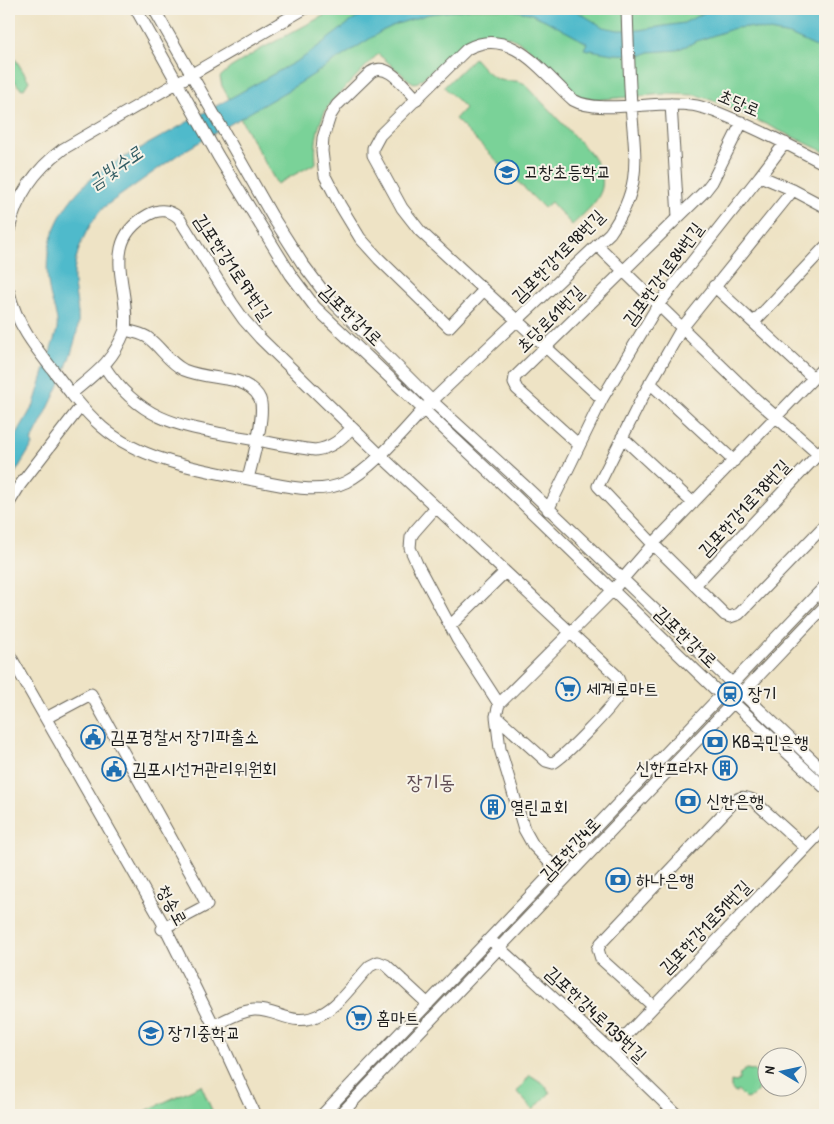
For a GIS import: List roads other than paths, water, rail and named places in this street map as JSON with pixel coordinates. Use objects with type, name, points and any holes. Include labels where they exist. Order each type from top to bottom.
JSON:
[{"type":"street","name":"김포한강1로","points":[[136,9],[218,156],[277,253],[304,293],[316,307],[428,405],[517,479],[825,772]]},
{"type":"street","name":"김포한강1로","points":[[154,9],[272,216],[316,282],[428,405],[613,590],[721,695],[734,703],[825,788]]},
{"type":"street","points":[[9,230],[17,205],[30,181],[51,157],[290,12],[304,9]]},
{"type":"street","name":"김포한강1로98번길","points":[[428,405],[610,233],[620,219],[629,199],[636,160],[631,105],[627,9]]},
{"type":"street","name":"초당로","points":[[417,99],[467,49],[484,42],[492,42],[510,45],[522,52],[579,104],[600,106],[671,104],[700,107],[742,122],[825,164]]},
{"type":"street","name":"김포한강1로98번길","points":[[484,290],[449,327],[366,245],[340,205],[325,176],[322,162],[322,144],[330,116],[337,105],[376,69],[386,69],[417,99],[380,134],[373,148],[373,155],[410,220],[518,321]]},
{"type":"street","points":[[671,104],[678,217]]},
{"type":"street","name":"초당로61번길","points":[[580,445],[517,389],[514,383],[516,377],[712,182],[742,122]]},
{"type":"street","points":[[784,143],[760,176],[793,190],[825,207]]},
{"type":"street","name":"김포한강1로84번길","points":[[548,510],[602,399],[658,305],[760,176]]},
{"type":"street","points":[[793,190],[682,328],[650,383],[598,486],[725,615],[735,617],[825,525]]},
{"type":"street","name":"김포한강1로97번길","points":[[70,392],[104,366],[113,356],[125,330],[126,313],[119,255],[123,241],[130,228],[142,218],[154,212],[164,210],[172,212],[179,218],[244,320],[260,338],[380,455]]},
{"type":"street","name":"김포한강1로78번길","points":[[597,245],[776,417],[823,454],[695,585]]},
{"type":"street","points":[[754,322],[825,247]]},
{"type":"street","points":[[714,286],[813,378]]},
{"type":"street","points":[[9,292],[20,323],[31,342],[81,406],[109,432],[127,444],[172,462],[248,479],[306,489],[330,487],[345,483],[356,476],[380,455],[428,405]]},
{"type":"street","points":[[518,321],[602,399]]},
{"type":"street","points":[[125,330],[146,337],[170,360],[185,370],[236,381],[252,388],[260,400],[261,416],[248,479]]},
{"type":"street","points":[[104,366],[126,394],[156,416],[188,427],[306,449],[323,449],[341,439],[352,428]]},
{"type":"street","points":[[556,869],[533,845],[524,829],[500,749],[496,716],[499,704],[613,590],[653,544],[825,366]]},
{"type":"street","points":[[650,383],[734,461]]},
{"type":"street","points":[[9,503],[20,485],[81,406]]},
{"type":"street","points":[[622,437],[693,503]]},
{"type":"street","points":[[380,455],[616,675],[620,683],[618,697],[558,760],[550,763],[496,716]]},
{"type":"street","points":[[436,507],[414,532],[411,537],[410,548],[450,626],[499,704]]},
{"type":"street","points":[[450,626],[505,572]]},
{"type":"street","name":"김포한강4로","points":[[322,1115],[825,586]]},
{"type":"street","name":"김포한강4로","points":[[340,1115],[825,606]]},
{"type":"street","name":"청송로","points":[[9,654],[46,718],[59,748],[164,928],[255,1115]]},
{"type":"street","points":[[46,718],[91,694],[207,905],[164,928]]},
{"type":"street","points":[[653,1006],[601,959],[598,949],[601,943],[736,800],[741,797],[747,797],[753,800],[806,848]]},
{"type":"street","name":"김포한강1로51번길","points":[[611,1051],[825,828]]},
{"type":"street","name":"김포한강4로135번길","points":[[490,939],[677,1115]]},
{"type":"street","points":[[213,1027],[239,1014],[254,1010],[299,1020],[321,1014],[334,1006],[370,966],[378,962],[386,965],[428,1004]]},
{"type":"street","name":"청송로","points":[[213,1027],[250,1115]]},
{"type":"water","name":"금빛수로","points":[[371,9],[469,9],[429,14],[382,31],[297,85],[179,154],[104,207],[86,233],[75,263],[74,284],[78,323],[72,351],[56,391],[31,442],[33,444],[9,483],[9,448],[34,404],[57,330],[57,320],[49,289],[48,252],[52,235],[68,204],[92,178],[107,167],[304,57]]},
{"type":"water","points":[[505,9],[573,9],[603,27],[618,30],[639,30],[684,23],[711,9],[825,9],[825,51],[790,35],[748,27],[735,28],[677,50],[649,52],[643,55],[613,54],[584,49],[587,43],[545,20],[529,13]]},
{"type":"place","name":"고창초등학교","points":[[507,172]]},
{"type":"place","name":"세계로마트","points":[[568,689]]},
{"type":"place","name":"장기","points":[[730,694]]},
{"type":"place","name":"김포경찰서 장기파출소","points":[[93,737]]},
{"type":"place","name":"KB국민은행","points":[[715,742]]},
{"type":"place","name":"신한프라자","points":[[725,768]]},
{"type":"place","name":"김포시선거관리위원회","points":[[114,769]]},
{"type":"place","name":"신한은행","points":[[688,801]]},
{"type":"place","name":"열린교회","points":[[493,807]]},
{"type":"place","name":"하나은행","points":[[618,880]]},
{"type":"place","name":"홈마트","points":[[359,1018]]},
{"type":"place","name":"장기중학교","points":[[151,1033]]},
{"type":"district","name":"장기동","points":[[431,782]]}]
